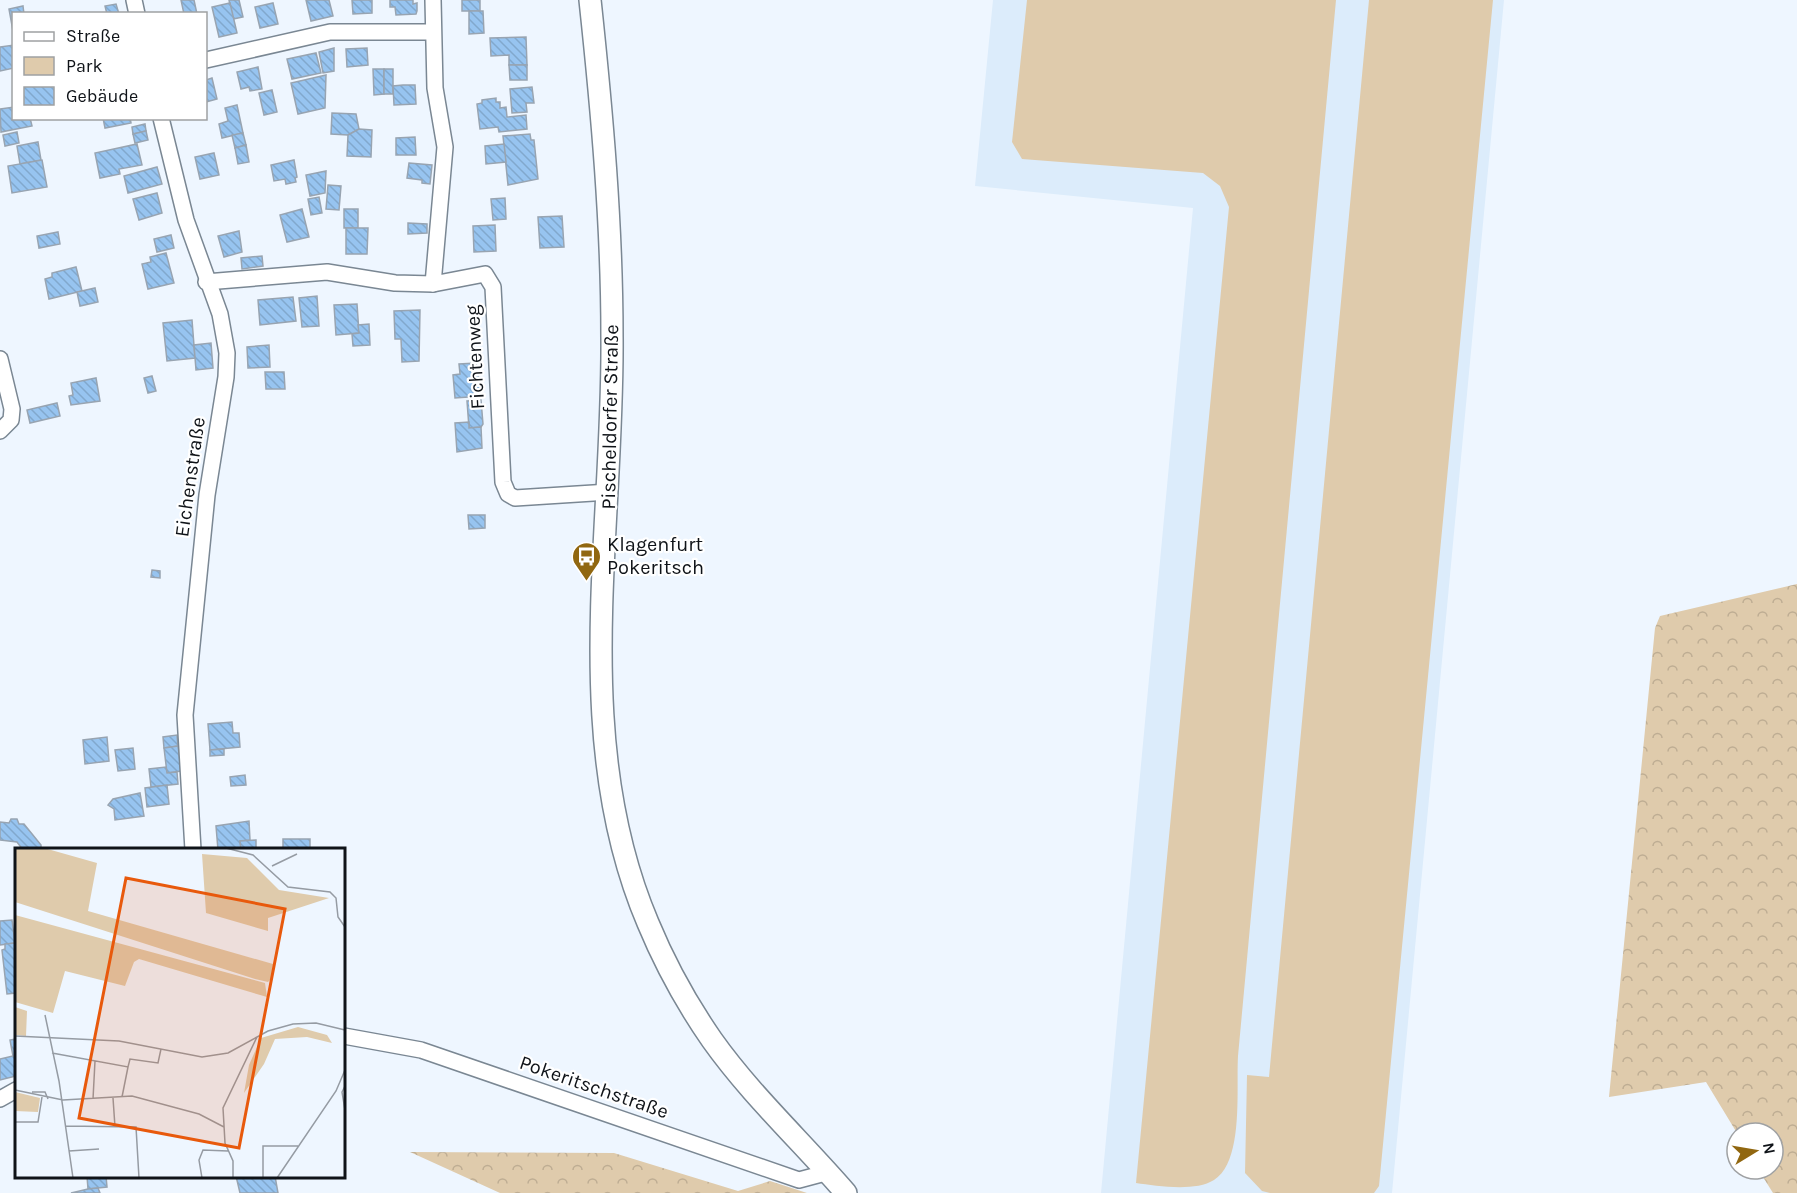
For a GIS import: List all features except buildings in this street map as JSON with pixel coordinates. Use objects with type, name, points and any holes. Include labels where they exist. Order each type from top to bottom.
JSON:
[{"type":"main road","name":"Pischeldorfer Straße","points":[[590,0],[608,212],[612,337],[601,722],[611,798],[626,861],[652,932],[677,983],[713,1041],[757,1096],[846,1193]]},
{"type":"street","points":[[206,282],[327,272],[395,283],[433,284],[445,147],[435,88],[433,0]]},
{"type":"street","points":[[207,60],[330,32],[432,32]]},
{"type":"street","name":"Eichenstraße","points":[[161,120],[186,220],[206,282],[220,315],[227,353],[226,377],[207,495],[185,715],[193,848]]},
{"type":"street","name":"Fichtenweg","points":[[433,284],[485,274],[493,287],[503,482],[508,494],[515,498],[525,498],[609,492]]},
{"type":"street","points":[[0,359],[12,409],[5,426]]},
{"type":"street","name":"Pokeritschstraße","points":[[345,1036],[421,1050],[799,1180],[829,1172]]},
{"type":"street","points":[[0,1099],[15,1090]]},
{"type":"shaded area","points":[[993,0],[1504,0],[1392,1193],[1101,1193],[1193,208],[975,186]]},
{"type":"green space","points":[[1027,0],[1336,0],[1238,1056],[1234,1141],[1224,1171],[1214,1180],[1197,1186],[1176,1187],[1136,1183],[1229,207],[1220,186],[1203,173],[1022,159],[1012,142]]},
{"type":"green space","points":[[1369,0],[1493,0],[1379,1186],[1374,1193],[1270,1193],[1262,1191],[1245,1173],[1247,1075],[1269,1077]]},
{"type":"green space","points":[[1797,584],[1797,1193],[1773,1193],[1766,1181],[1785,1181],[1785,1121],[1730,1121],[1706,1082],[1609,1097],[1655,628],[1660,616]]},
{"type":"green space","points":[[410,1152],[614,1153],[738,1191],[770,1181],[807,1193],[500,1193]]},
{"type":"place","name":"Klagenfurt Pokeritsch","points":[[586,582]]}]
